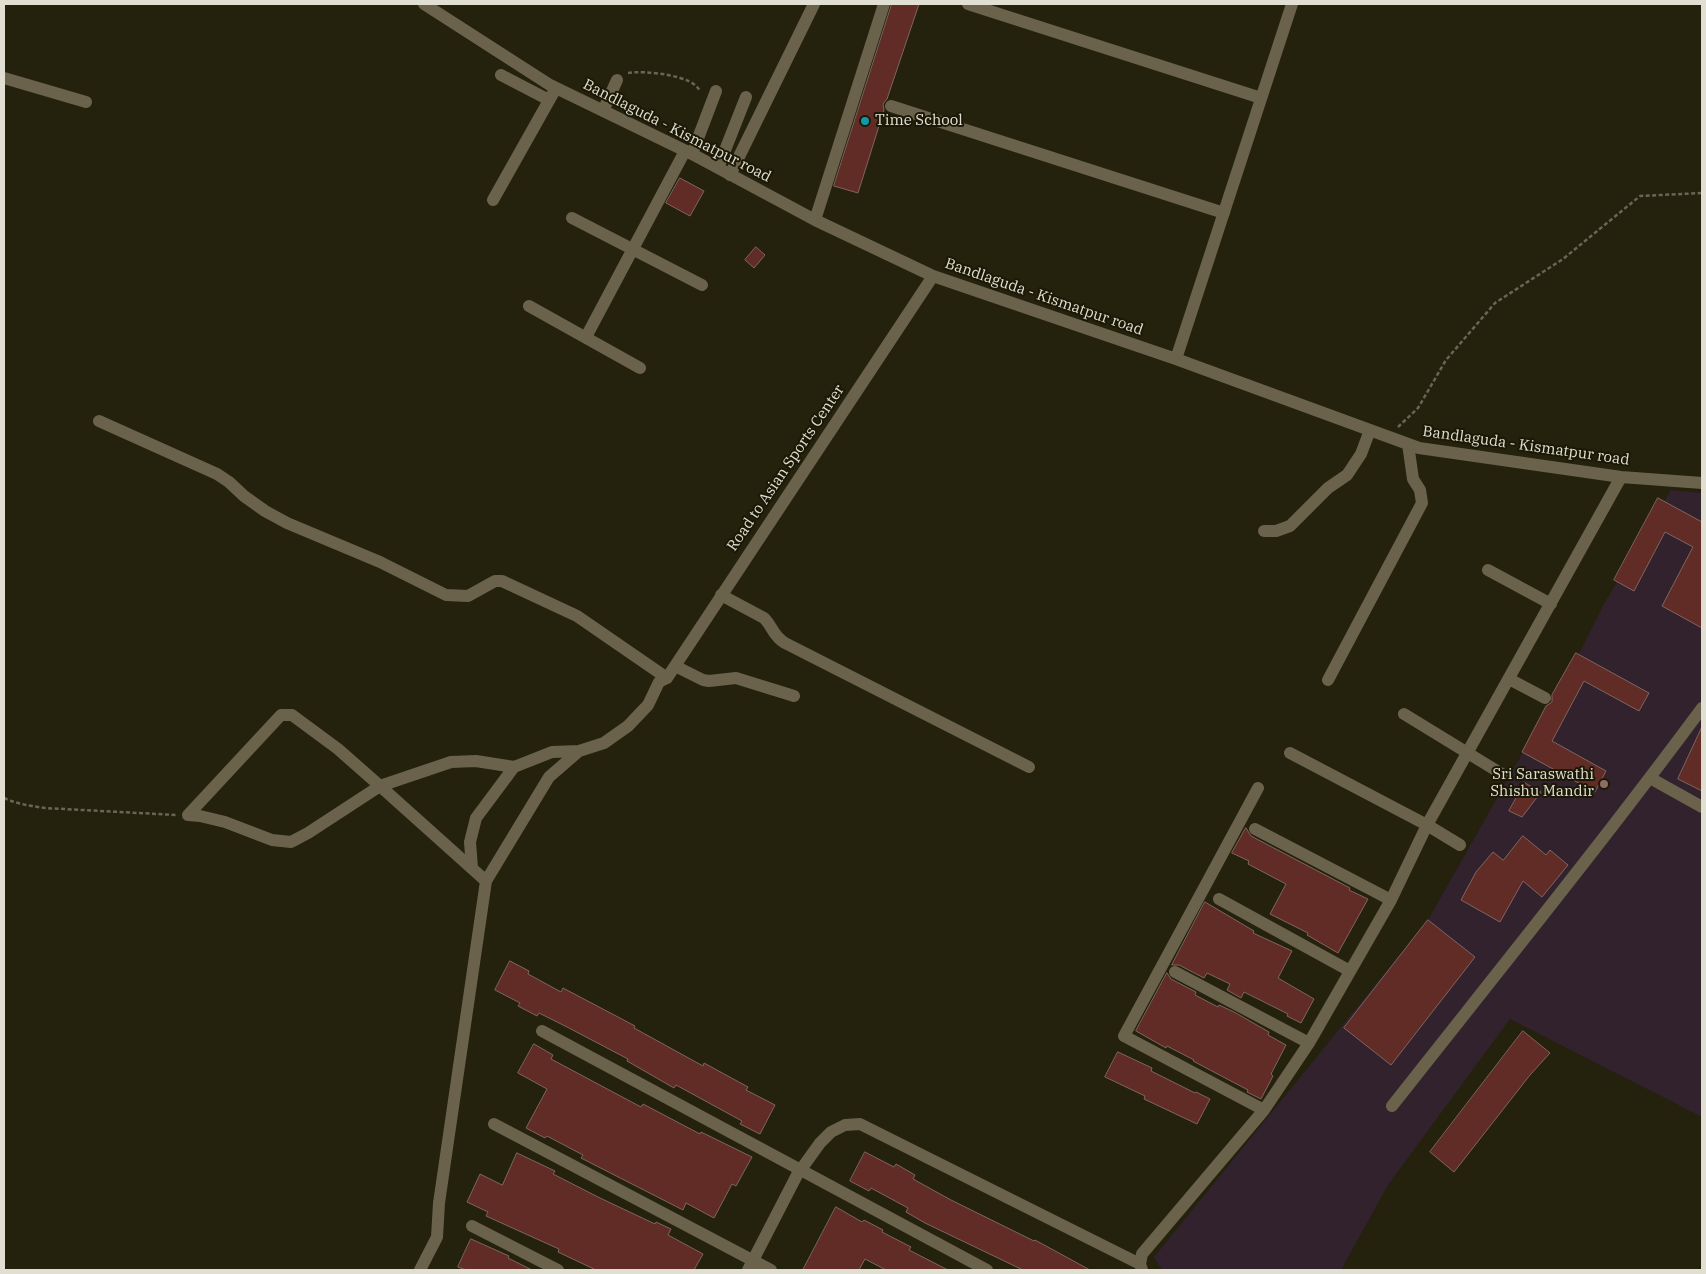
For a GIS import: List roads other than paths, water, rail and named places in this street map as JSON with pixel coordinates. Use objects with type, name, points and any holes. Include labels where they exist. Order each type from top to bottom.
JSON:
[{"type":"street","name":"Bandlaguda - Kismatpur road","points":[[424,4],[556,88],[718,168],[814,220],[933,276],[1176,359],[1419,448],[1621,478],[1702,483]]},
{"type":"street","points":[[730,175],[814,4]]},
{"type":"street","points":[[814,220],[884,4]]},
{"type":"street","points":[[968,4],[1261,98]]},
{"type":"street","points":[[1176,359],[1292,4]]},
{"type":"street","points":[[501,75],[549,100]]},
{"type":"street","points":[[4,78],[86,102]]},
{"type":"street","points":[[603,111],[616,80]]},
{"type":"street","points":[[493,200],[556,88]]},
{"type":"street","points":[[586,338],[633,249],[688,153],[716,91]]},
{"type":"street","points":[[718,168],[746,97]]},
{"type":"street","points":[[891,106],[1224,213]]},
{"type":"street","points":[[572,218],[702,285]]},
{"type":"street","name":"Road to Asian Sports Center","points":[[579,750],[604,743],[628,726],[648,704],[659,682],[667,678],[933,276]]},
{"type":"street","points":[[529,306],[640,368]]},
{"type":"street","points":[[99,421],[218,474],[265,511],[287,523],[380,562],[446,595],[468,596],[495,581],[508,584],[576,616],[667,678]]},
{"type":"street","points":[[1264,531],[1276,531],[1290,526],[1328,488],[1348,475],[1361,454],[1370,430]]},
{"type":"street","points":[[1328,680],[1422,503],[1420,490],[1413,479],[1408,444]]},
{"type":"street","points":[[750,1265],[801,1170],[820,1143],[831,1132],[845,1125],[860,1124],[1141,1267],[1142,1254],[1264,1110],[1309,1043],[1391,900],[1428,825],[1621,478]]},
{"type":"street","points":[[1488,570],[1551,604]]},
{"type":"street","points":[[721,595],[764,618],[778,639],[785,643],[1029,767]]},
{"type":"street","points":[[675,666],[703,680],[736,678],[794,696]]},
{"type":"street","points":[[1509,679],[1545,698]]},
{"type":"street","points":[[1392,1106],[1513,954],[1702,708]]},
{"type":"street","points":[[1404,714],[1502,774]]},
{"type":"street","points":[[486,881],[472,868],[380,786],[338,749],[292,715],[281,715],[188,815],[225,822],[272,840],[291,842],[380,786],[451,762],[476,761],[514,767],[552,752],[579,750]]},
{"type":"street","points":[[420,1270],[437,1237],[439,1203],[486,881],[549,777],[579,750]]},
{"type":"street","points":[[1290,753],[1428,825],[1460,845]]},
{"type":"street","points":[[472,868],[470,842],[476,818],[514,767]]},
{"type":"street","points":[[1650,778],[1702,807]]},
{"type":"street","points":[[1258,788],[1124,1036],[1264,1110]]},
{"type":"street","points":[[1255,829],[1391,900]]},
{"type":"street","points":[[1219,899],[1350,970]]},
{"type":"street","points":[[1175,972],[1309,1043]]},
{"type":"street","points":[[542,1031],[987,1270]]},
{"type":"street","points":[[494,1124],[750,1265],[771,1270]]},
{"type":"street","points":[[472,1226],[558,1270]]},
{"type":"place","name":"Time School","points":[[865,121]]},
{"type":"place","name":"Sri Saraswathi Shishu Mandir","points":[[1604,784]]}]
